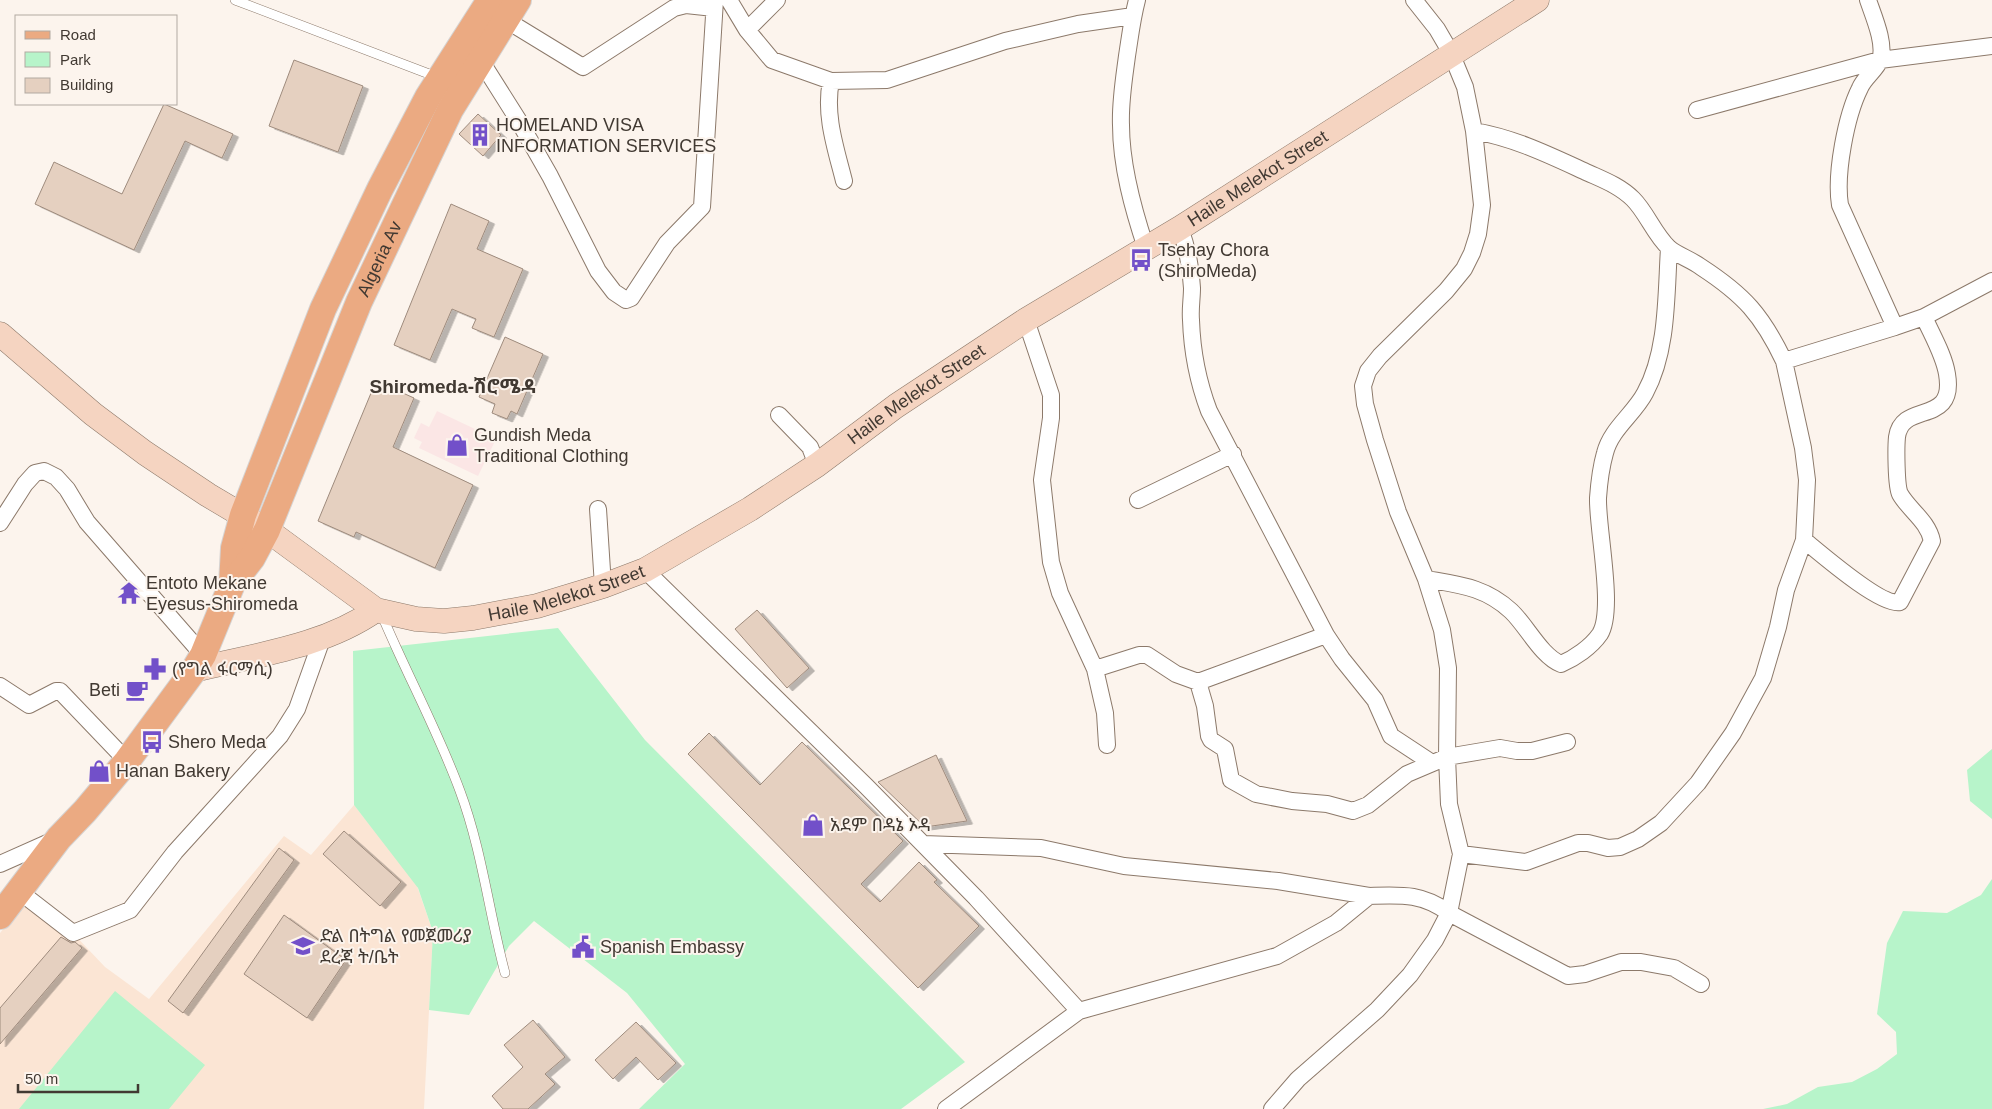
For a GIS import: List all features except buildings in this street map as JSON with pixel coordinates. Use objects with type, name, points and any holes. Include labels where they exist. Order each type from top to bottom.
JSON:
[{"type":"main road","name":"Haile Melekot Street","points":[[0,334],[100,419],[184,479],[267,530],[378,610],[416,619],[444,620],[473,618],[537,606],[603,586],[645,570],[750,509],[816,465],[896,406],[1026,320],[1180,228],[1451,53],[1537,0]]},
{"type":"main road","name":"Algeria Av","points":[[232,584],[234,548],[243,514],[323,309],[380,189],[440,78],[498,4]]},
{"type":"main road","name":"Algeria Av","points":[[232,584],[252,558],[267,530],[359,302],[450,110],[481,61],[498,4]]},
{"type":"main road","points":[[0,916],[59,838],[86,811],[127,761],[198,662],[232,584]]},
{"type":"main road","points":[[198,662],[322,639],[345,630],[378,610]]},
{"type":"street","points":[[729,0],[747,30],[772,60],[831,82],[887,80],[1005,40],[1078,24],[1135,8],[1121,125],[1128,180],[1146,248]]},
{"type":"street","points":[[747,30],[777,0]]},
{"type":"street","points":[[1272,1109],[1298,1079],[1395,992],[1435,940],[1449,913],[1460,854],[1439,760],[1448,668],[1442,630],[1426,579],[1398,512],[1365,404],[1363,386],[1368,371],[1380,356],[1446,291],[1464,269],[1478,234],[1482,205],[1474,131],[1465,87],[1451,53],[1437,30],[1414,0]]},
{"type":"street","points":[[1868,0],[1881,38],[1880,60],[1865,77],[1852,107],[1839,168],[1837,190],[1840,205],[1895,326]]},
{"type":"street","points":[[481,61],[517,118],[550,176],[598,271],[614,292],[626,300],[631,298],[667,243],[702,207],[714,4],[686,5],[674,8],[583,67],[498,4]]},
{"type":"street","points":[[1697,110],[1880,60],[1992,46]]},
{"type":"street","points":[[831,82],[828,106],[834,143],[844,181]]},
{"type":"street","points":[[1460,854],[1526,862],[1588,842],[1608,848],[1620,847],[1638,839],[1662,823],[1698,783],[1733,733],[1763,678],[1778,627],[1786,590],[1804,540],[1807,480],[1803,448],[1784,362],[1770,331],[1750,304],[1719,279],[1669,248],[1632,198],[1617,186],[1542,150],[1502,136],[1474,131]]},
{"type":"street","points":[[1180,228],[1188,249],[1192,289],[1190,318],[1194,352],[1202,392],[1209,411],[1326,635],[1342,659],[1375,700],[1391,736],[1439,760]]},
{"type":"street","points":[[1426,579],[1477,588],[1495,598],[1512,612],[1552,660],[1561,664],[1587,647],[1600,633],[1605,620],[1605,592],[1598,499],[1605,452],[1611,438],[1645,394],[1656,370],[1666,304],[1669,248]]},
{"type":"street","points":[[1784,362],[1924,317],[1992,281]]},
{"type":"street","points":[[1804,540],[1856,581],[1888,601],[1900,602],[1917,573],[1932,541],[1924,524],[1898,490],[1897,436],[1902,424],[1909,418],[1940,406],[1948,398],[1949,387],[1947,372],[1924,317]]},
{"type":"street","points":[[1026,320],[1052,395],[1051,418],[1042,480],[1050,562],[1060,593],[1095,669],[1104,713],[1107,745]]},
{"type":"street","points":[[779,415],[810,447],[816,465]]},
{"type":"street","points":[[1138,500],[1233,454]]},
{"type":"street","points":[[0,523],[25,484],[35,473],[44,472],[56,477],[67,489],[87,522],[198,662]]},
{"type":"street","points":[[598,509],[603,586]]},
{"type":"street","points":[[645,570],[923,844],[1079,1011]]},
{"type":"street","points":[[1095,669],[1139,655],[1147,655],[1176,674],[1198,682],[1326,635]]},
{"type":"street","points":[[20,892],[73,934],[125,914],[130,910],[175,852],[280,736],[297,709],[322,639]]},
{"type":"street","points":[[1198,682],[1205,706],[1209,736],[1211,740],[1225,749],[1231,780],[1256,794],[1292,801],[1327,804],[1353,811],[1368,806],[1407,774],[1439,760],[1500,748],[1532,751],[1567,742]]},
{"type":"street","points":[[0,686],[29,705],[56,691],[60,691],[127,761]]},
{"type":"street","points":[[0,864],[59,838]]},
{"type":"street","points":[[923,844],[1041,848],[1124,866],[1278,881],[1369,896],[1420,897],[1434,902],[1449,913],[1568,976],[1585,974],[1621,962],[1640,962],[1674,968],[1701,984]]},
{"type":"street","points":[[946,1109],[1079,1011],[1277,956],[1336,923],[1369,896]]},
{"type":"lane","points":[[235,0],[440,78]]},
{"type":"lane","points":[[378,610],[460,792],[485,877],[496,940],[505,973]]},
{"type":"shaded area","name":"Gundish Meda Traditional Clothing","points":[[437,411],[496,439],[478,476],[419,448],[422,442],[414,438],[421,423],[429,427]]},
{"type":"shaded area","points":[[354,805],[416,883],[433,932],[424,1109],[0,1109],[0,933],[34,892],[105,967],[149,999],[284,836],[311,855]]},
{"type":"green space","points":[[558,628],[645,740],[965,1062],[901,1109],[639,1109],[685,1064],[627,993],[534,921],[509,946],[469,1015],[429,1010],[433,932],[418,888],[354,805],[353,651]]},
{"type":"green space","points":[[1992,749],[1992,819],[1970,801],[1967,770]]},
{"type":"green space","points":[[1992,879],[1992,1109],[1763,1109],[1787,1104],[1818,1087],[1852,1082],[1877,1069],[1897,1054],[1896,1032],[1877,1014],[1887,943],[1903,911],[1947,913],[1981,895]]},
{"type":"green space","points":[[115,991],[205,1065],[169,1109],[19,1109]]},
{"type":"place","name":"HOMELAND VISA INFORMATION SERVICES","points":[[480,135]]},
{"type":"place","name":"Tsehay Chora (ShiroMeda)","points":[[1141,260]]},
{"type":"place","name":"Gundish Meda Traditional Clothing","points":[[457,445]]},
{"type":"place","name":"Entoto Mekane Eyesus-Shiromeda","points":[[129,593]]},
{"type":"place","name":"(የግል ፋርማሲ)","points":[[155,669]]},
{"type":"place","name":"Beti","points":[[137,690]]},
{"type":"place","name":"Shero Meda","points":[[152,742]]},
{"type":"place","name":"Hanan Bakery","points":[[99,771]]},
{"type":"place","name":"አደም በዳኔ ኦዳ","points":[[813,825]]},
{"type":"place","name":"ድል በትግል የመጀመሪያ ደረጃ ት/ቤት","points":[[303,946]]},
{"type":"place","name":"Spanish Embassy","points":[[583,947]]},
{"type":"district","name":"Shiromeda-ሽሮሜዳ","points":[[453,386]]}]
